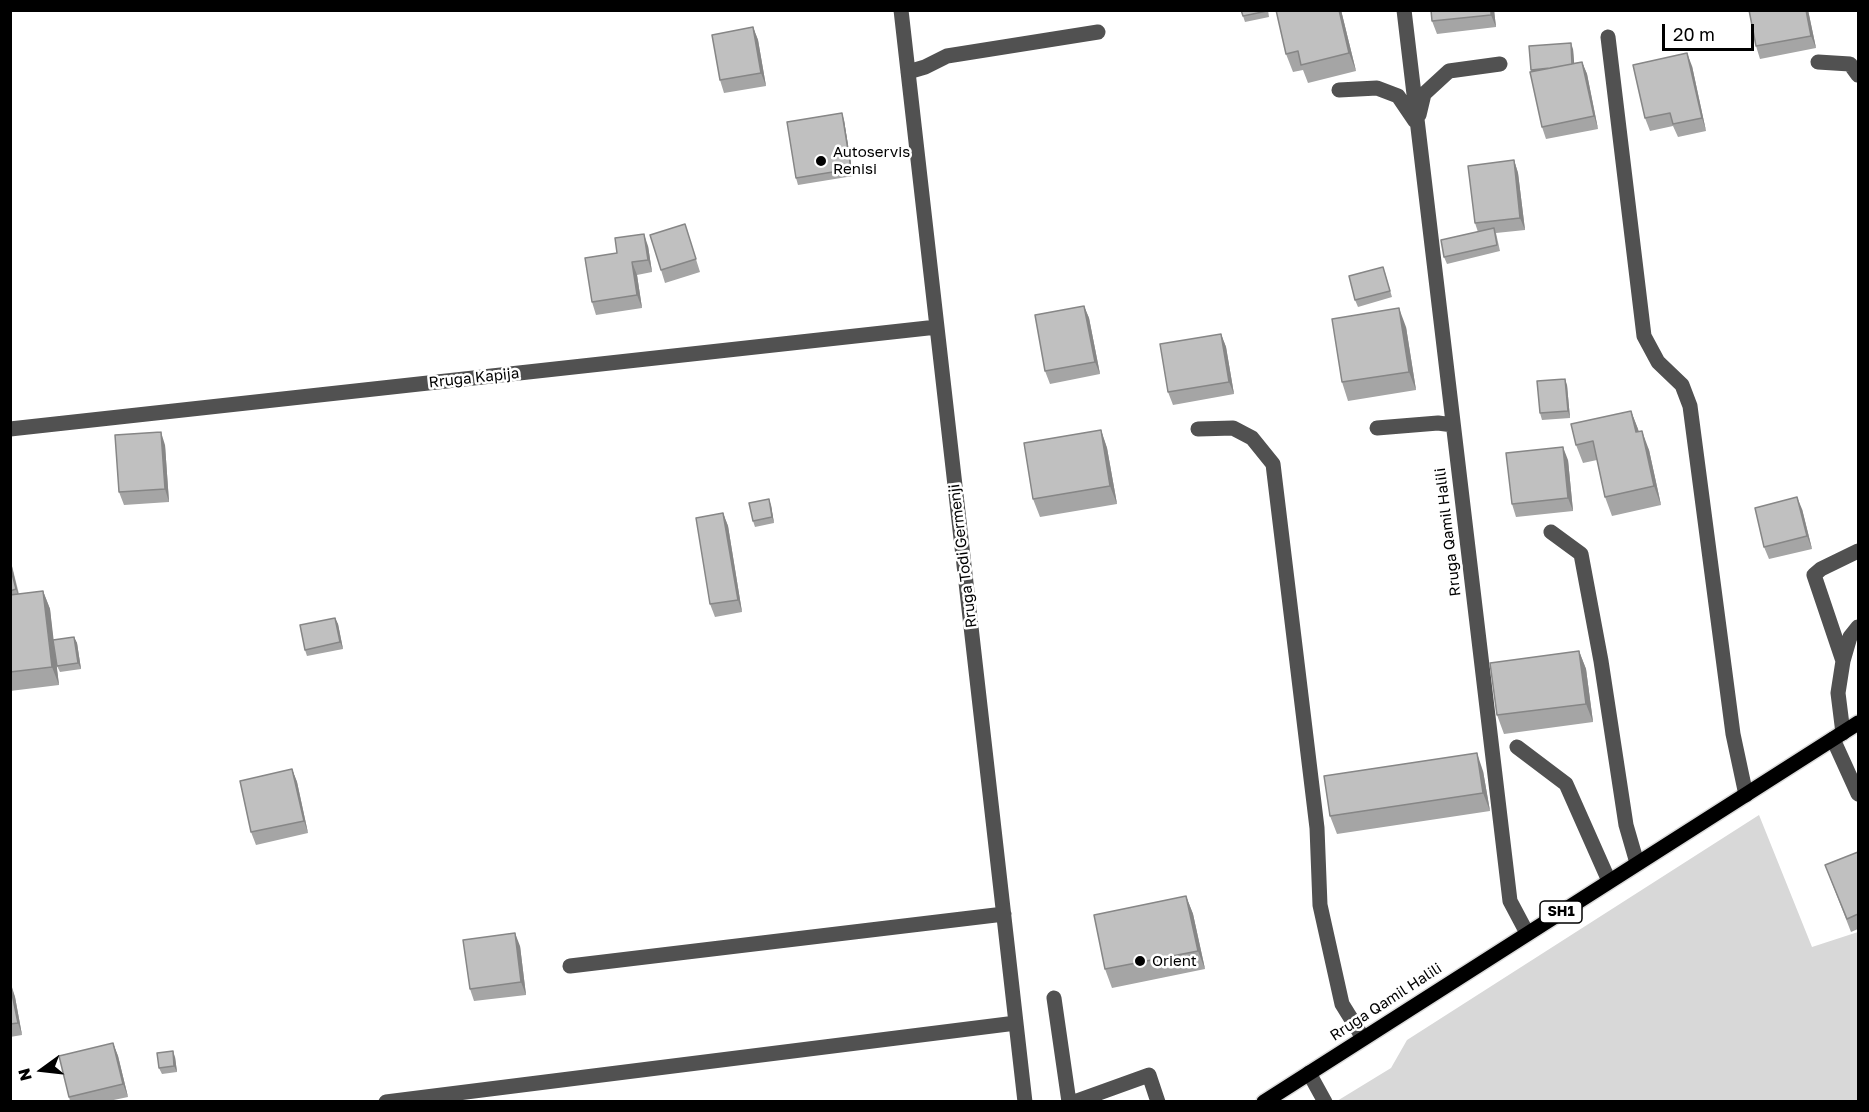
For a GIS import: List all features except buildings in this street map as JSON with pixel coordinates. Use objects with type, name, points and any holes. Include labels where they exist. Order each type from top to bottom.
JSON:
[{"type":"main road","name":"Rruga Qamil Halili","points":[[1264,1101],[1858,723]]},
{"type":"street","name":"Rruga Todi Germenji","points":[[901,10],[1025,1101]]},
{"type":"street","name":"Rruga Qamil Halili","points":[[1404,10],[1510,901],[1527,933]]},
{"type":"street","points":[[908,72],[925,67],[947,56],[1098,32]]},
{"type":"street","points":[[1608,36],[1644,336],[1658,362],[1682,385],[1690,406],[1733,734],[1746,795]]},
{"type":"street","points":[[1818,62],[1850,64],[1858,75]]},
{"type":"street","points":[[1417,124],[1424,94],[1449,71],[1500,64]]},
{"type":"street","points":[[1339,90],[1377,88],[1398,96],[1417,124]]},
{"type":"street","name":"Rruga Kapija","points":[[10,429],[937,327]]},
{"type":"street","points":[[1377,428],[1438,423],[1453,425]]},
{"type":"street","points":[[1198,429],[1233,428],[1252,438],[1273,464],[1317,828],[1320,905],[1342,1004],[1362,1038]]},
{"type":"street","points":[[1551,532],[1581,554],[1601,661],[1626,825],[1637,863]]},
{"type":"street","points":[[1843,661],[1814,575],[1858,550]]},
{"type":"street","points":[[1858,627],[1850,637],[1843,661],[1838,693],[1838,736],[1858,794]]},
{"type":"street","points":[[1517,747],[1566,784],[1609,881]]},
{"type":"street","points":[[570,966],[1004,914]]},
{"type":"street","points":[[1054,998],[1069,1101]]},
{"type":"street","points":[[386,1101],[1016,1023]]},
{"type":"street","points":[[1309,1073],[1325,1101]]},
{"type":"street","points":[[1074,1101],[1149,1075],[1158,1101]]},
{"type":"shaded area","points":[[1759,815],[1812,947],[1858,932],[1858,1101],[1337,1101],[1391,1068],[1407,1040]]},
{"type":"place","name":"Autoservis Renisi","points":[[821,161]]},
{"type":"place","name":"Orient","points":[[1140,961]]}]
